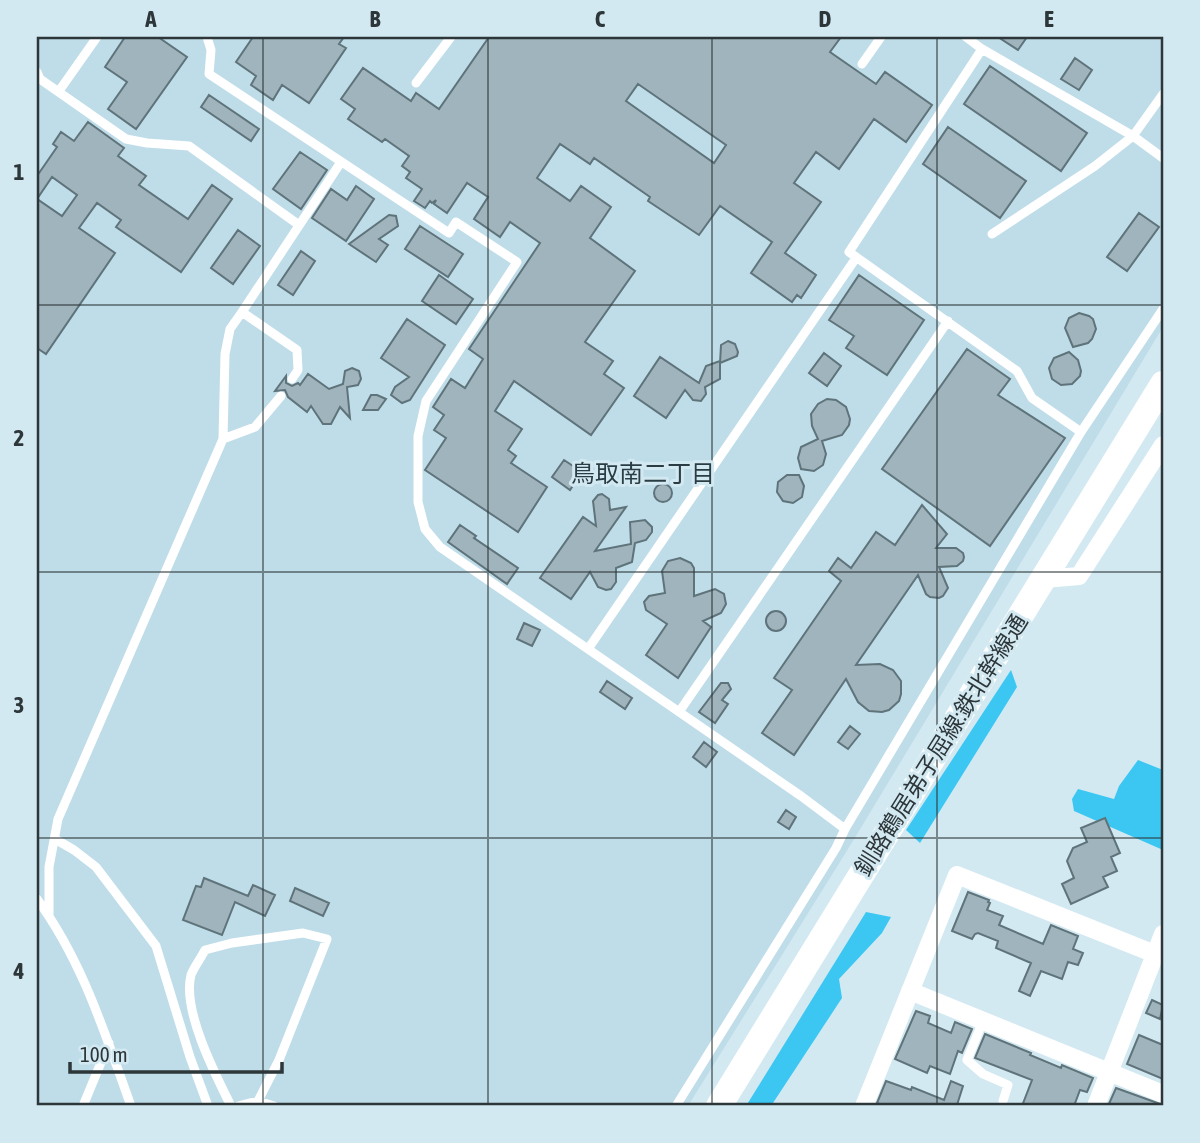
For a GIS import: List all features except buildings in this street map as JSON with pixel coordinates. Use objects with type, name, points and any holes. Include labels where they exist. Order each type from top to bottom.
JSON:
[{"type":"main road","name":"釧路鶴居弟子屈線:鉄北幹線通","points":[[719,1106],[1163,384]]},
{"type":"street","points":[[1044,579],[1079,576],[1163,445]]},
{"type":"street","points":[[863,1106],[957,875],[1155,954]]},
{"type":"street","points":[[1096,1106],[1163,934]]},
{"type":"street","points":[[910,991],[1163,1094]]},
{"type":"lane","points":[[59,91],[97,37]]},
{"type":"lane","points":[[207,37],[212,50],[209,74],[449,233],[456,222],[517,262],[426,401],[418,436],[418,502],[425,529],[440,547],[845,829]]},
{"type":"lane","points":[[416,83],[451,37]]},
{"type":"lane","points":[[862,64],[881,37]]},
{"type":"lane","points":[[966,37],[982,49],[1133,136],[1163,158]]},
{"type":"lane","points":[[982,49],[849,252],[1017,371],[1032,398],[1081,432]]},
{"type":"lane","points":[[37,72],[40,79],[126,139],[189,146],[299,225]]},
{"type":"lane","points":[[992,234],[1095,166],[1133,136],[1163,94]]},
{"type":"lane","points":[[49,915],[49,867],[58,819],[223,439],[225,354],[230,329],[341,162]]},
{"type":"lane","points":[[588,649],[856,258]]},
{"type":"lane","points":[[676,1106],[836,848],[1081,432],[1163,309]]},
{"type":"lane","points":[[242,312],[297,350],[299,370],[292,379]]},
{"type":"lane","points":[[679,712],[948,321]]},
{"type":"lane","points":[[223,439],[255,428],[281,396]]},
{"type":"lane","points":[[55,839],[96,867],[156,946],[208,1106]]},
{"type":"lane","points":[[37,899],[49,915],[92,997],[131,1106]]},
{"type":"lane","points":[[231,1106],[208,1057],[191,1003],[191,974],[205,950],[232,943],[303,933],[327,939],[279,1060],[258,1101]]},
{"type":"lane","points":[[984,1021],[967,1060],[983,1074],[1009,1085],[1003,1101]]},
{"type":"lane","points":[[83,1106],[109,1043]]},
{"type":"lane","points":[[238,1106],[258,1101],[274,1106]]},
{"type":"shaded area","points":[[37,37],[1163,37],[1163,327],[853,841],[688,1106],[37,1106]]},
{"type":"shaded area","points":[[1011,670],[1017,687],[920,843],[906,830]]},
{"type":"shaded area","points":[[1138,760],[1163,770],[1163,850],[1074,811],[1072,799],[1078,789],[1114,799],[1119,786]]},
{"type":"shaded area","points":[[866,912],[891,917],[882,933],[839,979],[842,998],[771,1106],[746,1106]]},
{"type":"district","name":"鳥取南二丁目","points":[[643,473]]}]
